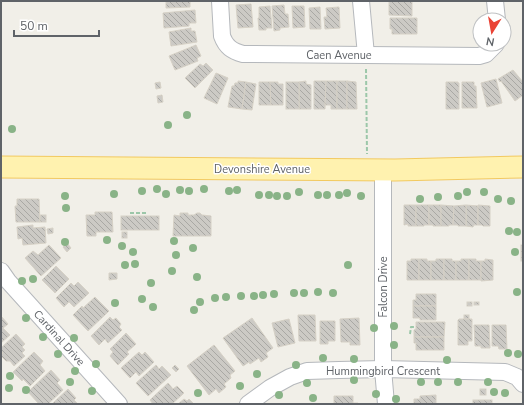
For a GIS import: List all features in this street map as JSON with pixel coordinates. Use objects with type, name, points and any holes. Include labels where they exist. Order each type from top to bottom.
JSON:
[{"type":"main road","name":"Devonshire Avenue","points":[[1,167],[375,170],[523,167]]},
{"type":"street","name":"Caen Avenue","points":[[220,1],[222,36],[224,41],[229,48],[243,54],[478,56],[488,52]]},
{"type":"street","points":[[361,1],[366,54]]},
{"type":"street","points":[[495,1],[496,12]]},
{"type":"street","name":"Falcon Drive","points":[[375,170],[383,369],[386,404]]},
{"type":"street","name":"Cardinal Drive","points":[[1,271],[8,281],[119,404]]},
{"type":"street","name":"Hummingbird Crescent","points":[[248,404],[270,388],[290,377],[307,372],[383,369],[505,372],[517,377],[523,384]]},
{"type":"path","points":[[366,54],[375,170]]},
{"type":"path","points":[[130,213],[147,213]]},
{"type":"path","points":[[410,334],[410,327],[415,327]]},
{"type":"building","points":[[166,1],[190,1],[190,7],[166,8]]},
{"type":"building","points":[[389,1],[412,1],[412,16],[389,15]]},
{"type":"building","points":[[251,4],[253,27],[238,28],[236,5]]},
{"type":"building","points":[[284,5],[285,14],[288,14],[289,27],[280,28],[280,30],[274,31],[272,6]]},
{"type":"building","points":[[270,6],[272,28],[259,30],[259,7]]},
{"type":"building","points":[[292,6],[304,6],[305,27],[293,28]]},
{"type":"building","points":[[320,7],[321,29],[310,29],[309,8]]},
{"type":"building","points":[[339,7],[340,28],[325,29],[324,17],[327,17],[326,8]]},
{"type":"building","points":[[195,10],[196,23],[189,23],[189,26],[164,28],[163,13]]},
{"type":"building","points":[[390,18],[417,18],[417,34],[392,34],[392,29],[390,29]]},
{"type":"building","points":[[191,28],[191,31],[195,31],[197,42],[171,46],[169,32]]},
{"type":"building","points":[[196,45],[201,56],[197,58],[198,61],[175,70],[169,56]]},
{"type":"building","points":[[206,63],[213,70],[195,88],[185,78],[200,64],[203,66]]},
{"type":"building","points":[[513,70],[523,82],[523,95],[515,101],[498,79]]},
{"type":"building","points":[[216,73],[228,78],[217,104],[204,98]]},
{"type":"building","points":[[496,79],[502,103],[487,107],[481,83]]},
{"type":"building","points":[[238,81],[246,82],[242,109],[228,107],[232,86],[234,86],[235,83],[238,83]]},
{"type":"building","points":[[306,81],[306,84],[311,85],[311,109],[299,109],[299,82]]},
{"type":"building","points":[[314,81],[326,81],[325,109],[314,109]]},
{"type":"building","points":[[326,81],[337,81],[337,109],[331,109],[331,105],[325,105]]},
{"type":"building","points":[[337,81],[347,81],[347,109],[337,109]]},
{"type":"building","points":[[347,81],[356,82],[357,109],[347,109]]},
{"type":"building","points":[[160,82],[161,88],[156,89],[155,83]]},
{"type":"building","points":[[246,82],[256,84],[252,110],[242,109]]},
{"type":"building","points":[[259,82],[270,82],[271,105],[259,105]]},
{"type":"building","points":[[270,82],[278,82],[278,84],[283,84],[283,105],[271,105]]},
{"type":"building","points":[[286,82],[299,82],[299,109],[286,109]]},
{"type":"building","points":[[446,82],[459,83],[459,109],[446,109]]},
{"type":"building","points":[[462,82],[474,82],[474,86],[476,86],[477,108],[462,108]]},
{"type":"building","points":[[162,95],[163,102],[158,103],[157,96]]},
{"type":"building","points":[[17,199],[39,199],[40,222],[16,222],[15,206],[17,206]]},
{"type":"building","points":[[404,205],[416,205],[416,226],[408,226],[408,224],[404,225]]},
{"type":"building","points":[[416,205],[429,205],[429,225],[416,226]]},
{"type":"building","points":[[429,205],[441,205],[441,226],[429,225]]},
{"type":"building","points":[[441,205],[454,206],[453,225],[441,226]]},
{"type":"building","points":[[466,205],[478,206],[478,225],[474,225],[473,227],[466,226]]},
{"type":"building","points":[[466,205],[466,226],[453,225],[454,206]]},
{"type":"building","points":[[478,205],[490,206],[490,226],[478,225]]},
{"type":"building","points":[[95,212],[112,212],[113,232],[96,232],[96,236],[87,236],[86,215],[95,215]]},
{"type":"building","points":[[180,213],[194,215],[200,213],[202,215],[211,216],[211,236],[173,236],[174,215],[180,216]]},
{"type":"building","points":[[40,215],[46,215],[46,222],[40,222]]},
{"type":"building","points":[[121,216],[159,216],[159,230],[121,230]]},
{"type":"building","points":[[33,225],[33,228],[45,227],[46,243],[23,245],[22,238],[18,239],[17,227]]},
{"type":"building","points":[[53,228],[53,233],[48,234],[47,229]]},
{"type":"building","points":[[122,232],[127,232],[127,238],[122,238]]},
{"type":"building","points":[[67,243],[71,248],[67,252],[63,247]]},
{"type":"building","points":[[49,245],[61,258],[41,276],[25,258],[33,251],[38,255]]},
{"type":"building","points":[[521,245],[523,245],[523,261],[521,261]]},
{"type":"building","points":[[411,259],[419,259],[419,280],[407,280],[407,261],[411,261]]},
{"type":"building","points":[[419,259],[427,259],[427,261],[431,261],[431,280],[419,280]]},
{"type":"building","points":[[436,259],[444,259],[444,280],[431,280],[431,261],[436,261]]},
{"type":"building","points":[[444,259],[452,259],[452,261],[456,261],[456,280],[444,280]]},
{"type":"building","points":[[461,259],[469,259],[469,280],[456,280],[456,261],[461,261]]},
{"type":"building","points":[[469,259],[481,261],[481,280],[469,280]]},
{"type":"building","points":[[485,259],[493,260],[493,280],[481,281],[481,261],[485,261]]},
{"type":"building","points":[[56,266],[69,279],[55,293],[42,280]]},
{"type":"building","points":[[109,273],[117,273],[117,279],[109,280]]},
{"type":"building","points":[[78,282],[89,293],[74,307],[69,302],[64,307],[56,298],[71,283],[74,286]]},
{"type":"building","points":[[416,294],[436,294],[436,306],[413,306],[413,300],[416,300]]},
{"type":"building","points":[[95,297],[109,311],[88,331],[73,315],[82,306],[83,308]]},
{"type":"building","points":[[467,302],[472,302],[472,306],[467,306]]},
{"type":"building","points":[[474,302],[479,302],[479,305],[474,305]]},
{"type":"building","points":[[413,306],[436,306],[436,320],[420,320],[420,318],[413,318]]},
{"type":"building","points":[[298,315],[315,315],[316,341],[299,341]]},
{"type":"building","points":[[464,315],[469,315],[469,319],[464,319]]},
{"type":"building","points":[[1,316],[8,324],[3,328],[10,335],[1,343]]},
{"type":"building","points":[[110,317],[113,320],[116,318],[121,324],[119,327],[122,330],[108,343],[105,339],[99,345],[91,336]]},
{"type":"building","points":[[252,318],[273,348],[266,353],[268,357],[261,362],[259,358],[250,364],[249,362],[243,366],[223,338]]},
{"type":"building","points":[[359,318],[360,345],[350,345],[350,342],[341,342],[340,319]]},
{"type":"building","points":[[289,319],[295,343],[278,347],[272,323]]},
{"type":"building","points":[[459,319],[472,319],[472,341],[468,341],[468,345],[458,345]]},
{"type":"building","points":[[320,321],[335,321],[335,341],[328,341],[328,344],[320,344]]},
{"type":"building","points":[[416,322],[445,322],[444,337],[414,337]]},
{"type":"building","points":[[474,325],[489,325],[490,348],[475,346]]},
{"type":"building","points":[[492,325],[506,325],[507,349],[499,349],[498,346],[492,346]]},
{"type":"building","points":[[126,333],[136,344],[127,352],[129,354],[118,365],[110,356],[113,352],[110,349]]},
{"type":"building","points":[[16,334],[25,344],[22,347],[25,350],[22,353],[25,356],[14,366],[10,361],[6,361],[1,356],[3,353],[1,348]]},
{"type":"building","points":[[414,337],[444,337],[444,350],[416,350]]},
{"type":"building","points":[[214,345],[235,371],[230,375],[231,378],[224,384],[226,387],[219,393],[216,389],[209,395],[187,366]]},
{"type":"building","points":[[34,352],[43,361],[40,365],[45,371],[30,386],[23,379],[22,381],[13,372]]},
{"type":"building","points":[[139,352],[142,355],[145,352],[154,362],[139,376],[136,372],[130,378],[121,368]]},
{"type":"building","points":[[156,365],[159,369],[162,366],[171,375],[148,396],[136,383]]},
{"type":"building","points":[[175,365],[179,369],[176,372],[172,368]]},
{"type":"building","points":[[51,370],[60,380],[57,383],[63,390],[48,404],[39,404],[28,392]]},
{"type":"building","points":[[168,383],[173,389],[177,386],[184,393],[172,404],[153,404],[150,400]]},
{"type":"building","points":[[68,389],[76,398],[74,400],[78,404],[52,404]]},
{"type":"building","points":[[480,389],[486,389],[486,395],[480,395]]},
{"type":"building","points":[[436,395],[436,404],[414,404],[414,399],[420,399],[420,396]]},
{"type":"building","points":[[334,396],[353,396],[353,403],[358,404],[334,404]]},
{"type":"building","points":[[184,399],[187,401],[189,399],[194,404],[178,404]]},
{"type":"building","points":[[473,400],[492,400],[492,404],[473,404]]}]
